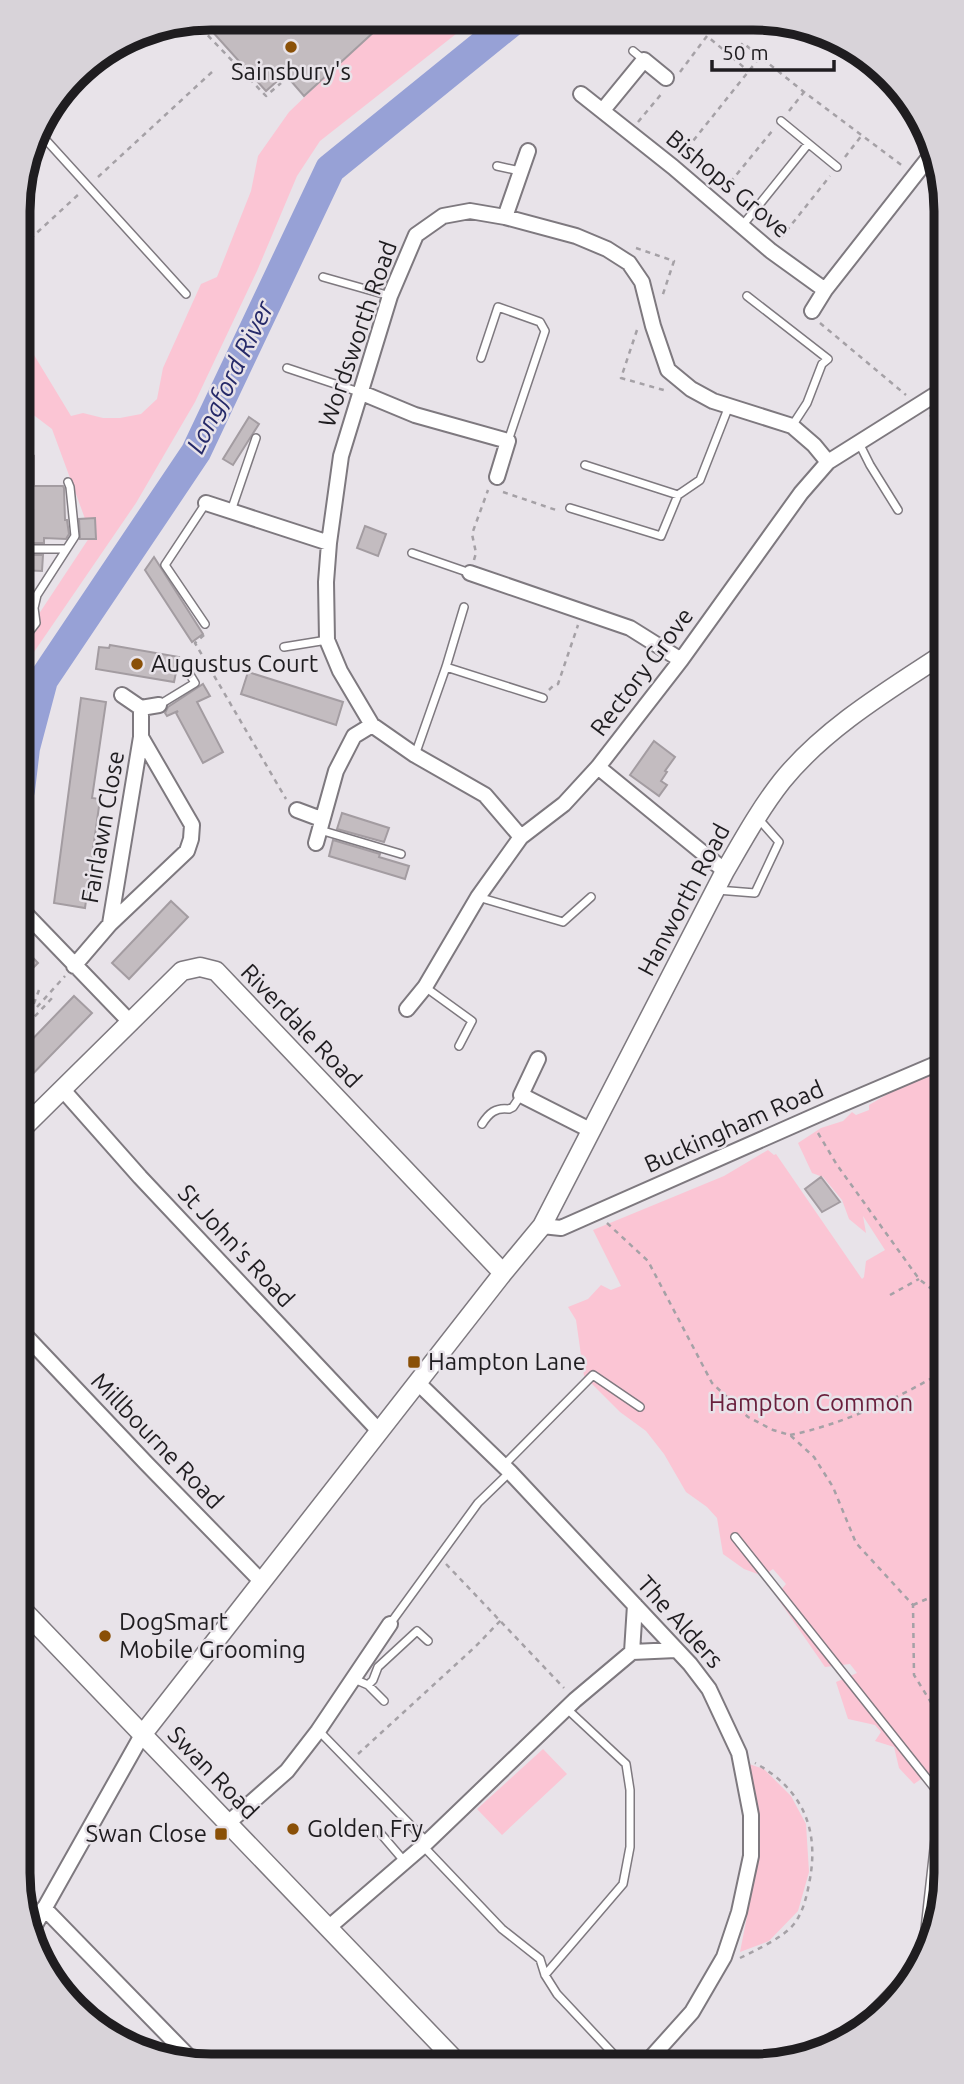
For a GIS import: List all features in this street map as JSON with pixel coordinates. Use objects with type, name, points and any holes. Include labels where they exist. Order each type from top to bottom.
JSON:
[{"type":"street","points":[[603,110],[639,56],[669,80]]},
{"type":"street","name":"Bishops Grove","points":[[581,94],[673,167],[771,251],[825,290]]},
{"type":"street","points":[[505,217],[528,151]]},
{"type":"street","points":[[812,311],[825,290],[927,160]]},
{"type":"street","name":"Wordsworth Road","points":[[521,837],[485,795],[372,725],[340,671],[327,640],[326,582],[341,456],[390,296],[416,235],[443,216],[470,211],[505,217],[576,236],[607,249],[629,263],[642,282],[668,370],[691,389],[713,401],[792,426],[828,461]]},
{"type":"street","points":[[362,393],[415,415],[508,441],[495,476]]},
{"type":"street","name":"Rectory Grove","points":[[407,1009],[425,987],[478,897],[521,837],[564,804],[598,767],[681,660],[801,493],[828,461],[934,395]]},
{"type":"street","points":[[206,503],[329,543]]},
{"type":"street","points":[[470,573],[630,628],[681,660]]},
{"type":"street","name":"Hanworth Road","points":[[542,1226],[715,890],[757,817],[792,771],[859,710],[934,660]]},
{"type":"street","points":[[122,695],[141,708],[159,705]]},
{"type":"street","name":"Fairlawn Close","points":[[110,924],[141,737],[141,708]]},
{"type":"street","points":[[297,810],[319,831],[337,771],[354,736],[372,725]]},
{"type":"street","name":"Fairlawn Close","points":[[74,966],[110,924],[187,851],[191,839],[192,825],[141,737]]},
{"type":"street","points":[[598,767],[725,871]]},
{"type":"street","points":[[30,919],[131,1023]]},
{"type":"street","name":"Riverdale Road","points":[[30,1122],[182,971],[200,967],[216,971],[503,1273]]},
{"type":"street","points":[[538,1059],[521,1095],[592,1132]]},
{"type":"street","name":"Buckingham Road","points":[[542,1226],[561,1228],[934,1065]]},
{"type":"street","name":"St John's Road","points":[[64,1090],[140,1177],[379,1431]]},
{"type":"street","points":[[37,1922],[142,1735],[542,1226]]},
{"type":"street","name":"Millbourne Road","points":[[30,1340],[261,1581]]},
{"type":"street","name":"The Alders","points":[[418,1383],[507,1469],[676,1650],[709,1689],[739,1754],[751,1815],[751,1856],[739,1912],[724,1957],[692,2012],[654,2054]]},
{"type":"street","points":[[632,1652],[635,1605]]},
{"type":"street","name":"Swan Road","points":[[30,1617],[448,2054]]},
{"type":"street","points":[[228,1823],[287,1771],[318,1731],[390,1624]]},
{"type":"street","points":[[328,1928],[425,1844],[571,1704],[632,1652],[676,1650]]},
{"type":"street","points":[[44,1908],[185,2053]]},
{"type":"lane","points":[[781,121],[837,167]]},
{"type":"lane","points":[[45,139],[187,294]]},
{"type":"lane","points":[[742,226],[808,144]]},
{"type":"lane","points":[[497,166],[520,171]]},
{"type":"lane","points":[[323,277],[390,296]]},
{"type":"lane","points":[[747,296],[828,359],[822,364],[807,403],[792,426]]},
{"type":"lane","points":[[481,358],[498,307],[540,322],[545,331],[508,441]]},
{"type":"lane","points":[[287,368],[362,393]]},
{"type":"lane","points":[[570,508],[661,536],[678,495],[701,480],[730,405]]},
{"type":"lane","points":[[231,512],[256,438]]},
{"type":"lane","points":[[859,442],[898,510]]},
{"type":"lane","points":[[585,465],[678,495]]},
{"type":"lane","points":[[30,631],[36,623],[34,608],[37,595],[75,536],[68,482]]},
{"type":"lane","points":[[205,624],[165,565],[206,503]]},
{"type":"lane","points":[[30,549],[66,550]]},
{"type":"lane","points":[[412,552],[470,573]]},
{"type":"lane","points":[[415,754],[464,607]]},
{"type":"lane","points":[[284,647],[327,640]]},
{"type":"lane","points":[[446,667],[543,698]]},
{"type":"lane","points":[[159,705],[195,683],[189,673]]},
{"type":"lane","points":[[715,890],[755,893],[779,842],[757,817]]},
{"type":"lane","points":[[319,831],[401,853]]},
{"type":"lane","points":[[478,897],[563,922],[591,897]]},
{"type":"lane","points":[[425,987],[472,1021],[458,1045]]},
{"type":"lane","points":[[482,1124],[493,1111],[503,1108],[509,1110],[521,1095]]},
{"type":"lane","points":[[390,1624],[478,1503],[593,1376],[640,1407]]},
{"type":"lane","points":[[735,1537],[934,1787]]},
{"type":"lane","points":[[368,1685],[378,1667],[417,1630],[428,1641]]},
{"type":"lane","points":[[353,1679],[368,1685],[384,1701]]},
{"type":"lane","points":[[545,1975],[623,1884],[630,1847],[630,1790],[625,1764],[571,1704]]},
{"type":"lane","points":[[318,1731],[502,1929],[540,1959],[545,1975],[557,1994],[613,2054]]},
{"type":"lane","points":[[375,1827],[405,1862]]},
{"type":"lane","points":[[925,1932],[934,1849]]},
{"type":"path","points":[[203,30],[266,96],[281,83]]},
{"type":"path","points":[[630,132],[669,80],[707,36],[748,71]]},
{"type":"path","points":[[732,57],[743,43],[915,175]]},
{"type":"path","points":[[673,167],[760,57]]},
{"type":"path","points":[[95,180],[212,72]]},
{"type":"path","points":[[713,202],[804,92]]},
{"type":"path","points":[[771,251],[862,135]]},
{"type":"path","points":[[30,239],[82,192]]},
{"type":"path","points":[[812,311],[818,321],[934,418]]},
{"type":"path","points":[[470,573],[477,553],[472,534],[495,476],[504,480],[500,491],[558,511],[570,508]]},
{"type":"path","points":[[543,698],[558,684],[582,612]]},
{"type":"path","points":[[205,624],[205,634],[195,643],[294,814],[297,810]]},
{"type":"path","points":[[30,1011],[74,966]]},
{"type":"path","points":[[35,1007],[39,990]]},
{"type":"path","points":[[30,1022],[54,996]]},
{"type":"path","points":[[35,1007],[40,1012]]},
{"type":"path","points":[[810,1119],[837,1165],[919,1279],[934,1291]]},
{"type":"path","points":[[595,1212],[648,1261],[712,1383],[748,1417],[790,1436],[814,1457],[833,1487],[856,1543],[913,1605],[914,1675],[934,1706]]},
{"type":"path","points":[[890,1295],[919,1279]]},
{"type":"path","points":[[790,1436],[820,1429],[934,1377]]},
{"type":"path","points":[[439,1556],[501,1620],[571,1704]]},
{"type":"path","points":[[913,1605],[934,1596]]},
{"type":"path","points":[[349,1763],[501,1620]]},
{"type":"path","points":[[724,1957],[735,1961],[793,1926],[804,1905],[812,1869],[809,1820],[794,1794],[765,1768],[739,1754]]},
{"type":"green space","points":[[375,30],[461,30],[320,141],[297,176],[257,271],[195,402],[136,503],[34,652],[30,644],[30,627],[91,535],[52,429],[30,412],[30,346],[71,416],[83,413],[103,418],[120,418],[141,414],[157,399],[163,368],[201,284],[217,277],[251,191],[258,156],[289,112]]},
{"type":"green space","name":"Hampton Common","points":[[934,1072],[934,1770],[914,1784],[899,1768],[894,1747],[875,1741],[881,1732],[875,1725],[848,1719],[836,1682],[857,1673],[850,1664],[825,1667],[776,1596],[786,1584],[773,1569],[763,1576],[744,1569],[723,1554],[717,1518],[686,1492],[664,1454],[646,1431],[620,1412],[584,1376],[576,1320],[568,1307],[588,1299],[601,1285],[611,1290],[621,1286],[593,1230],[724,1176],[768,1150],[776,1154],[862,1279],[866,1261],[885,1250],[863,1216],[866,1233],[849,1219],[842,1200],[823,1177],[812,1173],[798,1143],[821,1128],[843,1121],[852,1112],[856,1115],[869,1110],[869,1105],[886,1095],[894,1082],[913,1074]]},
{"type":"green space","points":[[543,1749],[567,1774],[502,1835],[477,1809]]},
{"type":"green space","points":[[749,1764],[764,1769],[791,1796],[806,1824],[809,1872],[798,1911],[769,1941],[740,1952],[760,1850]]},
{"type":"building","name":"Sainsbury's","points":[[211,30],[376,30],[304,96],[285,74],[266,91]]},
{"type":"building","points":[[249,417],[259,424],[233,465],[223,459]]},
{"type":"building","points":[[34,456],[34,486],[64,488],[65,520],[69,534],[66,539],[44,538],[44,543],[30,543],[30,457]]},
{"type":"building","points":[[95,518],[96,539],[80,539],[79,519]]},
{"type":"building","points":[[365,526],[386,534],[378,556],[357,548]]},
{"type":"building","points":[[30,555],[43,555],[42,571],[30,570]]},
{"type":"building","points":[[154,557],[203,634],[192,642],[145,570]]},
{"type":"building","name":"Augustus Court","points":[[110,645],[179,657],[174,682],[96,669],[99,647],[109,648]]},
{"type":"building","points":[[248,672],[343,702],[336,725],[241,694]]},
{"type":"building","points":[[203,684],[210,696],[197,702],[223,752],[203,763],[176,713],[178,711],[167,716],[165,713],[168,707]]},
{"type":"building","points":[[81,698],[106,702],[92,798],[100,799],[85,908],[54,903]]},
{"type":"building","points":[[654,741],[675,757],[665,771],[667,772],[661,781],[667,785],[659,796],[630,775]]},
{"type":"building","points":[[342,813],[389,828],[384,842],[337,829]]},
{"type":"building","points":[[333,840],[409,866],[405,879],[329,856]]},
{"type":"building","points":[[171,901],[188,917],[129,979],[112,963]]},
{"type":"building","points":[[30,955],[38,963],[30,971]]},
{"type":"building","points":[[74,996],[92,1013],[30,1077],[30,1042]]},
{"type":"building","points":[[821,1177],[840,1202],[822,1212],[805,1189]]},
{"type":"waterway","name":"Longford River","points":[[30,729],[43,680],[196,452],[330,169],[501,30]]},
{"type":"place","name":"Sainsbury's","points":[[291,47]]},
{"type":"place","name":"Augustus Court","points":[[137,664]]},
{"type":"place","name":"Hampton Lane","points":[[414,1362]]},
{"type":"place","name":"DogSmart Mobile Grooming","points":[[105,1636]]},
{"type":"place","name":"Golden Fry","points":[[293,1829]]},
{"type":"place","name":"Swan Close","points":[[221,1834]]}]
